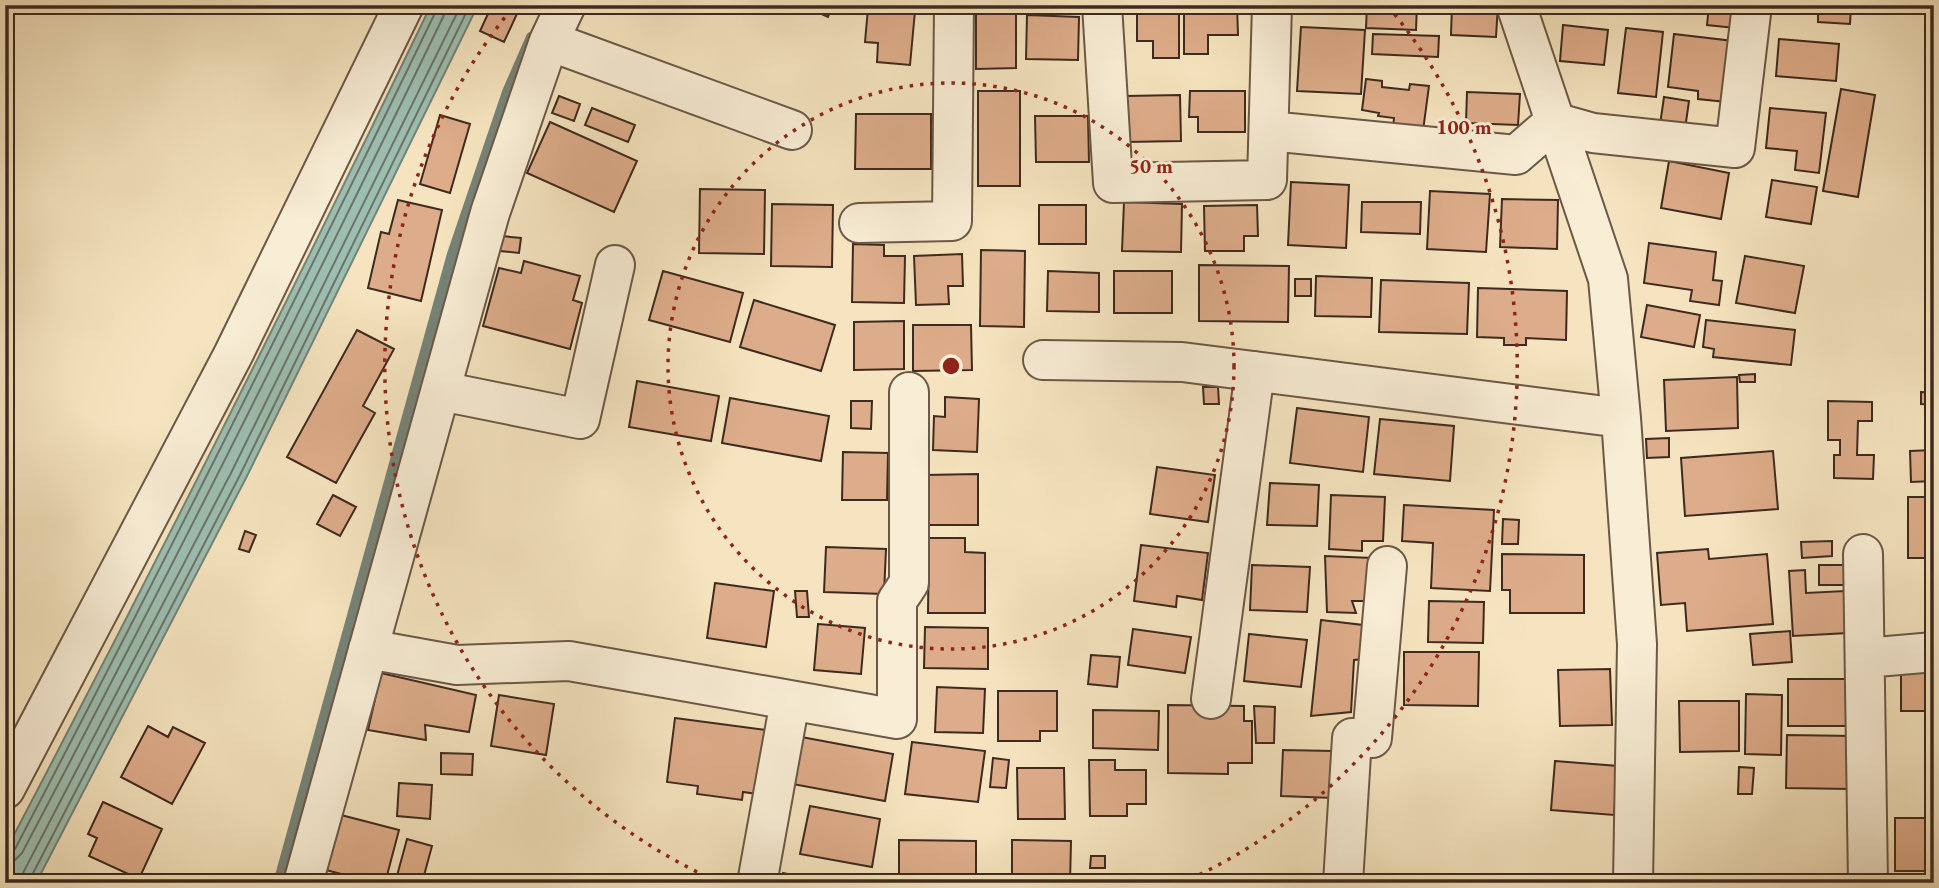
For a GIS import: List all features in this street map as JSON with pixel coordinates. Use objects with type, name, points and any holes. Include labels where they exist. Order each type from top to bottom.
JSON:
[{"type":"street","points":[[5,789],[233,355],[404,5]]},
{"type":"street","points":[[303,883],[490,213],[549,41],[566,5]]},
{"type":"street","points":[[859,223],[952,221],[954,5]]},
{"type":"street","points":[[1102,5],[1113,183],[1268,180],[1272,5]]},
{"type":"street","points":[[1516,5],[1608,279],[1637,644],[1633,883]]},
{"type":"street","points":[[1555,122],[1593,133],[1735,148],[1752,5]]},
{"type":"street","points":[[549,41],[792,130]]},
{"type":"street","points":[[1269,131],[1516,155],[1555,122]]},
{"type":"street","points":[[441,391],[580,419],[615,265]]},
{"type":"street","points":[[1043,360],[1182,362],[1621,418]]},
{"type":"street","points":[[1211,699],[1255,371]]},
{"type":"street","points":[[368,649],[457,666],[569,661],[897,719],[897,601],[909,583],[909,392]]},
{"type":"street","points":[[1863,554],[1868,883]]},
{"type":"street","points":[[1343,883],[1352,738],[1372,738],[1387,566]]},
{"type":"street","points":[[1865,658],[1934,652]]},
{"type":"street","points":[[757,883],[790,701]]},
{"type":"water","points":[[431,5],[478,5],[246,478],[36,883],[5,883],[5,852],[222,430]]},
{"type":"building","points":[[492,5],[521,5],[504,42],[480,31]]},
{"type":"building","points":[[801,5],[833,5],[828,17]]},
{"type":"building","points":[[1237,5],[1238,35],[1208,35],[1208,54],[1184,54],[1184,6]]},
{"type":"building","points":[[1367,5],[1417,5],[1416,30],[1366,28]]},
{"type":"building","points":[[1452,5],[1498,5],[1496,37],[1451,35]]},
{"type":"building","points":[[1709,5],[1738,5],[1735,28],[1707,25]]},
{"type":"building","points":[[1818,5],[1851,5],[1850,24],[1818,22]]},
{"type":"building","points":[[868,8],[915,11],[910,65],[877,62],[878,43],[865,42]]},
{"type":"building","points":[[1137,10],[1179,10],[1179,58],[1153,58],[1153,41],[1137,41]]},
{"type":"building","points":[[976,13],[1016,13],[1016,68],[976,69]]},
{"type":"building","points":[[1027,15],[1079,17],[1078,60],[1026,59]]},
{"type":"building","points":[[1563,25],[1608,30],[1604,65],[1560,61]]},
{"type":"building","points":[[1301,27],[1365,30],[1361,94],[1297,91]]},
{"type":"building","points":[[1626,28],[1663,32],[1656,97],[1618,93]]},
{"type":"building","points":[[1373,34],[1439,36],[1438,57],[1372,54]]},
{"type":"building","points":[[1674,34],[1733,41],[1726,102],[1698,99],[1698,91],[1668,87]]},
{"type":"building","points":[[1779,39],[1839,44],[1836,81],[1776,76]]},
{"type":"building","points":[[1366,79],[1382,81],[1382,87],[1409,90],[1410,84],[1429,86],[1423,131],[1393,127],[1394,118],[1362,110]]},
{"type":"building","points":[[1841,89],[1875,95],[1858,197],[1823,191]]},
{"type":"building","points":[[978,91],[1020,91],[1020,186],[978,186]]},
{"type":"building","points":[[1190,91],[1245,91],[1245,132],[1198,132],[1198,117],[1189,117]]},
{"type":"building","points":[[1467,92],[1520,94],[1518,125],[1466,123]]},
{"type":"building","points":[[1180,95],[1181,141],[1127,142],[1126,96]]},
{"type":"building","points":[[559,96],[580,104],[574,121],[552,113]]},
{"type":"building","points":[[1664,97],[1689,101],[1685,129],[1660,125]]},
{"type":"building","points":[[592,108],[635,125],[628,142],[585,125]]},
{"type":"building","points":[[1770,108],[1826,113],[1819,173],[1795,170],[1797,151],[1766,148]]},
{"type":"building","points":[[856,114],[931,114],[931,169],[855,169]]},
{"type":"building","points":[[440,115],[470,124],[450,193],[420,184]]},
{"type":"building","points":[[1035,116],[1088,116],[1089,162],[1036,162]]},
{"type":"building","points":[[550,122],[637,161],[614,212],[527,173]]},
{"type":"building","points":[[1669,161],[1729,173],[1721,219],[1661,208]]},
{"type":"building","points":[[1772,180],[1817,187],[1811,224],[1766,217]]},
{"type":"building","points":[[1291,182],[1349,185],[1346,248],[1288,245]]},
{"type":"building","points":[[700,189],[765,190],[764,254],[699,253]]},
{"type":"building","points":[[1430,191],[1490,194],[1486,252],[1427,249]]},
{"type":"building","points":[[1502,199],[1558,200],[1557,249],[1500,247]]},
{"type":"building","points":[[398,200],[442,210],[421,301],[368,288],[381,232],[389,234]]},
{"type":"building","points":[[1124,202],[1182,204],[1181,252],[1122,251]]},
{"type":"building","points":[[1362,202],[1421,202],[1420,234],[1361,232]]},
{"type":"building","points":[[772,204],[833,205],[832,267],[771,266]]},
{"type":"building","points":[[1039,205],[1086,205],[1086,244],[1039,244]]},
{"type":"building","points":[[1257,205],[1258,236],[1244,236],[1244,251],[1205,251],[1204,206]]},
{"type":"building","points":[[502,236],[521,238],[519,253],[500,251]]},
{"type":"building","points":[[1649,243],[1716,252],[1713,280],[1722,281],[1719,305],[1690,301],[1692,290],[1644,283]]},
{"type":"building","points":[[853,244],[884,245],[884,256],[905,256],[904,303],[852,302]]},
{"type":"building","points":[[981,250],[1025,251],[1024,327],[980,326]]},
{"type":"building","points":[[962,254],[963,286],[948,286],[949,304],[916,305],[914,256]]},
{"type":"building","points":[[1745,256],[1804,266],[1795,313],[1736,303]]},
{"type":"building","points":[[524,261],[580,276],[573,300],[582,303],[570,349],[483,326],[499,268],[521,273]]},
{"type":"building","points":[[1199,265],[1289,266],[1288,322],[1199,321]]},
{"type":"building","points":[[663,271],[743,293],[730,342],[649,320]]},
{"type":"building","points":[[1048,271],[1099,273],[1099,312],[1047,311]]},
{"type":"building","points":[[1114,271],[1172,271],[1172,313],[1114,313]]},
{"type":"building","points":[[1316,276],[1372,278],[1371,317],[1315,316]]},
{"type":"building","points":[[1295,279],[1311,279],[1311,296],[1295,296]]},
{"type":"building","points":[[1381,280],[1469,283],[1467,334],[1379,332]]},
{"type":"building","points":[[1478,288],[1567,291],[1566,340],[1526,338],[1526,345],[1504,345],[1504,338],[1477,337]]},
{"type":"building","points":[[754,300],[835,325],[821,371],[740,347]]},
{"type":"building","points":[[1647,305],[1700,315],[1694,347],[1641,337]]},
{"type":"building","points":[[1934,318],[1934,365],[1928,364]]},
{"type":"building","points":[[1706,320],[1795,330],[1791,365],[1713,357],[1714,349],[1703,347]]},
{"type":"building","points":[[904,321],[904,369],[854,370],[854,322]]},
{"type":"building","points":[[913,325],[971,325],[972,370],[913,371]]},
{"type":"building","points":[[357,330],[394,349],[363,406],[375,413],[336,483],[287,457]]},
{"type":"building","points":[[1755,374],[1755,382],[1740,382],[1739,375]]},
{"type":"building","points":[[1737,377],[1738,428],[1666,431],[1664,380]]},
{"type":"building","points":[[637,381],[719,396],[711,441],[629,427]]},
{"type":"building","points":[[1203,387],[1218,387],[1219,404],[1204,404]]},
{"type":"building","points":[[1921,392],[1934,393],[1934,405],[1921,404]]},
{"type":"building","points":[[945,397],[979,399],[977,452],[933,450],[934,416],[945,417]]},
{"type":"building","points":[[730,398],[829,416],[821,461],[722,443]]},
{"type":"building","points":[[851,401],[872,401],[871,429],[851,428]]},
{"type":"building","points":[[1828,401],[1872,402],[1872,421],[1858,421],[1857,455],[1874,455],[1873,479],[1834,478],[1834,455],[1840,455],[1840,440],[1828,440]]},
{"type":"building","points":[[1297,408],[1369,417],[1363,472],[1290,463]]},
{"type":"building","points":[[1380,419],[1454,426],[1450,481],[1374,474]]},
{"type":"building","points":[[1669,438],[1669,457],[1647,458],[1646,439]]},
{"type":"building","points":[[1934,450],[1934,481],[1911,482],[1910,451]]},
{"type":"building","points":[[1773,451],[1778,509],[1685,516],[1681,458]]},
{"type":"building","points":[[843,452],[888,453],[887,500],[842,500]]},
{"type":"building","points":[[1157,467],[1215,475],[1208,522],[1150,514]]},
{"type":"building","points":[[978,474],[978,525],[925,525],[925,475]]},
{"type":"building","points":[[1270,483],[1319,485],[1317,526],[1267,525]]},
{"type":"building","points":[[1929,490],[1934,490],[1934,558],[1908,558],[1908,497],[1929,497]]},
{"type":"building","points":[[333,495],[356,507],[340,536],[317,524]]},
{"type":"building","points":[[1331,495],[1385,497],[1383,541],[1362,541],[1362,551],[1329,549]]},
{"type":"building","points":[[1404,505],[1494,510],[1490,591],[1431,588],[1433,543],[1402,541]]},
{"type":"building","points":[[1503,519],[1519,520],[1518,544],[1502,544]]},
{"type":"building","points":[[245,531],[256,535],[249,552],[239,549]]},
{"type":"building","points":[[929,538],[965,538],[965,552],[985,553],[985,613],[928,613]]},
{"type":"building","points":[[1832,541],[1832,556],[1802,558],[1801,542]]},
{"type":"building","points":[[1141,545],[1208,553],[1202,600],[1177,596],[1176,607],[1134,601]]},
{"type":"building","points":[[826,547],[886,549],[884,594],[824,592]]},
{"type":"building","points":[[1708,549],[1709,559],[1767,554],[1773,624],[1687,631],[1685,603],[1661,605],[1657,553]]},
{"type":"building","points":[[1502,554],[1584,555],[1584,613],[1510,613],[1510,590],[1502,590]]},
{"type":"building","points":[[1325,556],[1372,558],[1372,601],[1352,601],[1356,613],[1327,612]]},
{"type":"building","points":[[1252,565],[1310,567],[1307,612],[1250,610]]},
{"type":"building","points":[[1819,565],[1845,565],[1845,585],[1819,585]]},
{"type":"building","points":[[1805,570],[1806,593],[1845,591],[1848,633],[1793,636],[1789,571]]},
{"type":"building","points":[[715,583],[774,591],[766,647],[707,638]]},
{"type":"building","points":[[795,591],[807,591],[809,617],[797,617]]},
{"type":"building","points":[[1429,601],[1484,602],[1483,643],[1428,642]]},
{"type":"building","points":[[1321,620],[1363,625],[1364,659],[1354,660],[1351,712],[1311,716]]},
{"type":"building","points":[[818,624],[865,628],[861,674],[814,670]]},
{"type":"building","points":[[925,627],[988,628],[988,669],[924,668]]},
{"type":"building","points":[[1133,629],[1191,637],[1185,673],[1128,665]]},
{"type":"building","points":[[1790,631],[1792,662],[1753,665],[1750,634]]},
{"type":"building","points":[[1249,634],[1307,640],[1301,687],[1244,681]]},
{"type":"building","points":[[1404,652],[1479,652],[1478,706],[1404,705]]},
{"type":"building","points":[[1091,655],[1120,657],[1117,687],[1088,684]]},
{"type":"building","points":[[1901,658],[1934,658],[1934,711],[1901,711]]},
{"type":"building","points":[[1610,669],[1612,725],[1560,726],[1558,670]]},
{"type":"building","points":[[381,673],[476,695],[469,732],[425,725],[426,740],[368,730]]},
{"type":"building","points":[[1788,679],[1855,679],[1855,726],[1788,726]]},
{"type":"building","points":[[937,687],[985,689],[983,733],[935,732]]},
{"type":"building","points":[[998,691],[1057,691],[1057,731],[1040,731],[1040,741],[998,741]]},
{"type":"building","points":[[1746,694],[1782,695],[1781,755],[1745,754]]},
{"type":"building","points":[[499,695],[554,704],[546,755],[491,746]]},
{"type":"building","points":[[1679,701],[1739,701],[1739,751],[1680,752]]},
{"type":"building","points":[[1168,705],[1244,706],[1244,721],[1252,721],[1252,763],[1228,763],[1228,774],[1168,773]]},
{"type":"building","points":[[1254,706],[1275,707],[1274,743],[1256,743]]},
{"type":"building","points":[[1093,710],[1159,711],[1158,750],[1093,748]]},
{"type":"building","points":[[675,718],[781,732],[772,796],[743,792],[742,800],[697,794],[698,786],[667,782]]},
{"type":"building","points":[[148,726],[168,737],[173,727],[205,743],[172,804],[121,777]]},
{"type":"building","points":[[1787,735],[1853,736],[1852,789],[1786,788]]},
{"type":"building","points":[[796,736],[893,754],[885,801],[787,783]]},
{"type":"building","points":[[912,742],[985,751],[978,802],[905,794]]},
{"type":"building","points":[[1283,750],[1334,751],[1333,798],[1281,796]]},
{"type":"building","points":[[441,753],[473,754],[472,775],[441,774]]},
{"type":"building","points":[[993,758],[1009,760],[1006,788],[990,787]]},
{"type":"building","points":[[1089,760],[1115,760],[1115,770],[1146,770],[1146,804],[1127,804],[1127,816],[1090,816]]},
{"type":"building","points":[[1555,761],[1618,766],[1614,815],[1551,810]]},
{"type":"building","points":[[1739,767],[1754,768],[1752,794],[1738,794]]},
{"type":"building","points":[[1017,768],[1064,768],[1065,819],[1018,819]]},
{"type":"building","points":[[399,783],[432,785],[430,819],[397,816]]},
{"type":"building","points":[[103,802],[162,829],[139,879],[89,856],[97,838],[88,834]]},
{"type":"building","points":[[810,806],[880,819],[872,867],[800,854]]},
{"type":"building","points":[[341,815],[399,830],[385,883],[375,883],[326,870]]},
{"type":"building","points":[[1895,818],[1934,818],[1934,871],[1895,871]]},
{"type":"building","points":[[407,839],[432,846],[422,883],[395,883]]},
{"type":"building","points":[[899,840],[976,841],[976,883],[899,883]]},
{"type":"building","points":[[1012,840],[1071,841],[1070,883],[1012,883]]},
{"type":"building","points":[[1091,856],[1105,856],[1105,868],[1090,868]]},
{"type":"building","points":[[783,873],[830,883],[781,883]]},
{"type":"waterway","points":[[278,883],[452,254],[507,92],[531,37]]}]
